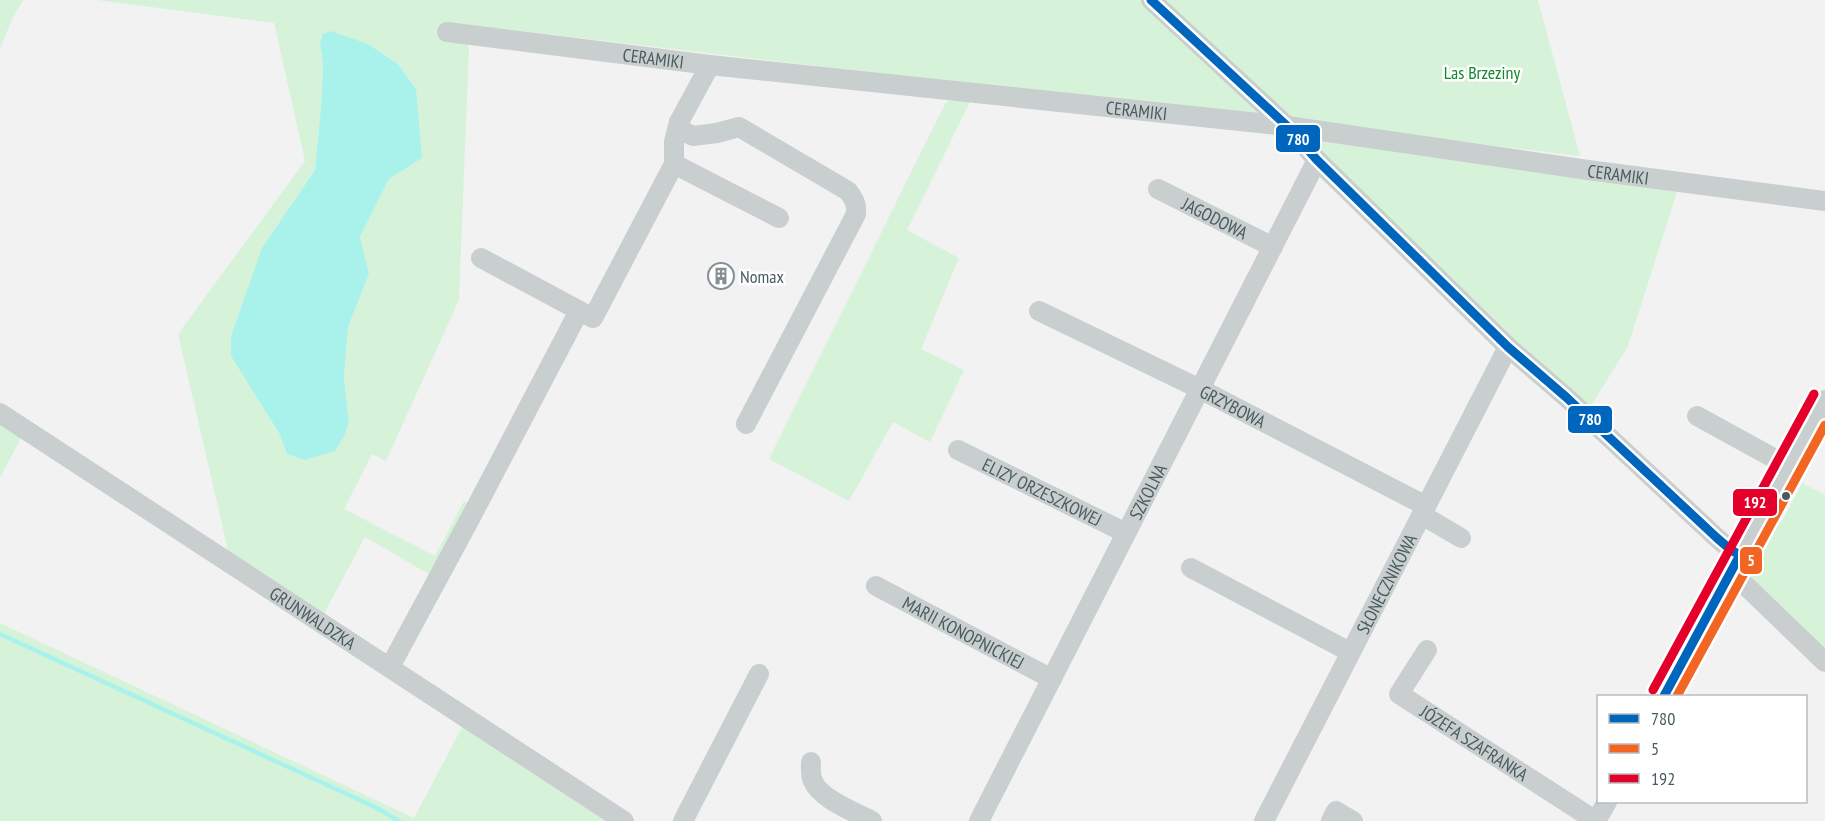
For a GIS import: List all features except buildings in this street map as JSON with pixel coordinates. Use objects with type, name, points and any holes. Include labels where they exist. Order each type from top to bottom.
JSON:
[{"type":"street","points":[[1151,0],[1287,126],[1317,160],[1509,347],[1724,544],[1740,555]]},
{"type":"street","name":"CERAMIKI","points":[[447,32],[710,65],[1287,126],[1588,170],[1825,201]]},
{"type":"street","points":[[481,258],[593,318],[674,164],[674,142],[679,122],[710,65]]},
{"type":"street","points":[[679,122],[683,131],[693,136],[739,127],[848,192],[856,206],[856,214],[746,424]]},
{"type":"street","name":"SZKOLNA","points":[[979,821],[1317,160]]},
{"type":"street","points":[[674,164],[779,218]]},
{"type":"street","name":"JAGODOWA","points":[[1158,189],[1273,247]]},
{"type":"street","points":[[390,667],[579,311]]},
{"type":"street","name":"GRZYBOWA","points":[[1039,311],[1200,389],[1424,511],[1461,538]]},
{"type":"street","name":"SŁONECZNIKOWA","points":[[1264,821],[1509,347]]},
{"type":"street","points":[[1665,695],[1825,400]]},
{"type":"street","name":"GRUNWALDZKA","points":[[0,413],[624,821]]},
{"type":"street","points":[[1697,416],[1790,465]]},
{"type":"street","name":"ELIZY ORZESZKOWEJ","points":[[958,450],[1126,533]]},
{"type":"street","points":[[1191,568],[1350,652]]},
{"type":"street","points":[[1730,575],[1746,586],[1825,662]]},
{"type":"street","name":"MARII KONOPNICKIEJ","points":[[876,586],[1052,679]]},
{"type":"street","name":"JÓZEFA SZAFRANKA","points":[[1426,650],[1399,694],[1596,821]]},
{"type":"street","points":[[683,821],[759,674]]},
{"type":"street","points":[[811,762],[812,780],[824,796],[872,821]]},
{"type":"street","points":[[1596,821],[1606,803]]},
{"type":"street","points":[[1331,821],[1336,811],[1353,821]]},
{"type":"green space","points":[[0,0],[24,0],[13,17],[0,48]]},
{"type":"green space","name":"Las Brzeziny","points":[[97,0],[1538,0],[1580,156],[462,24],[469,49],[459,300],[386,461],[372,454],[344,509],[435,556],[464,501],[475,509],[437,579],[365,537],[317,627],[224,566],[227,546],[178,334],[305,161],[274,23]],"holes":[[[355,41],[368,44],[398,64],[416,89],[389,179],[360,237],[369,274],[348,327],[344,378],[349,423],[287,454],[279,433],[256,396],[262,248],[315,170],[323,65],[320,43]]]},
{"type":"green space","points":[[975,92],[907,230],[959,258],[921,349],[964,370],[930,442],[893,422],[849,501],[769,459],[946,102]]},
{"type":"green space","points":[[1287,126],[1677,192],[1628,346],[1585,416]]},
{"type":"green space","points":[[0,419],[23,434],[0,478]]},
{"type":"green space","points":[[1802,483],[1825,495],[1825,651],[1753,583],[1750,573],[1751,562],[1785,516]]},
{"type":"green space","points":[[0,623],[414,818],[467,718],[624,821],[0,821]]},
{"type":"water","points":[[331,31],[368,44],[398,64],[416,89],[422,158],[389,179],[360,237],[369,274],[348,327],[344,378],[349,423],[335,451],[305,460],[287,454],[279,433],[231,356],[231,336],[262,248],[315,170],[323,65],[320,43],[323,34]]},
{"type":"waterway","points":[[0,634],[375,807],[399,821]]},
{"type":"transit line","name":"780","points":[[1151,0],[1287,126],[1317,160],[1508,347],[1566,397],[1717,538],[1740,555]]},
{"type":"transit line","name":"192","points":[[1653,690],[1814,394]]},
{"type":"transit line","name":"5","points":[[1678,695],[1825,425]]},
{"type":"transit line","name":"780","points":[[1665,695],[1740,555]]},
{"type":"place","name":"Nomax","points":[[721,276]]}]
